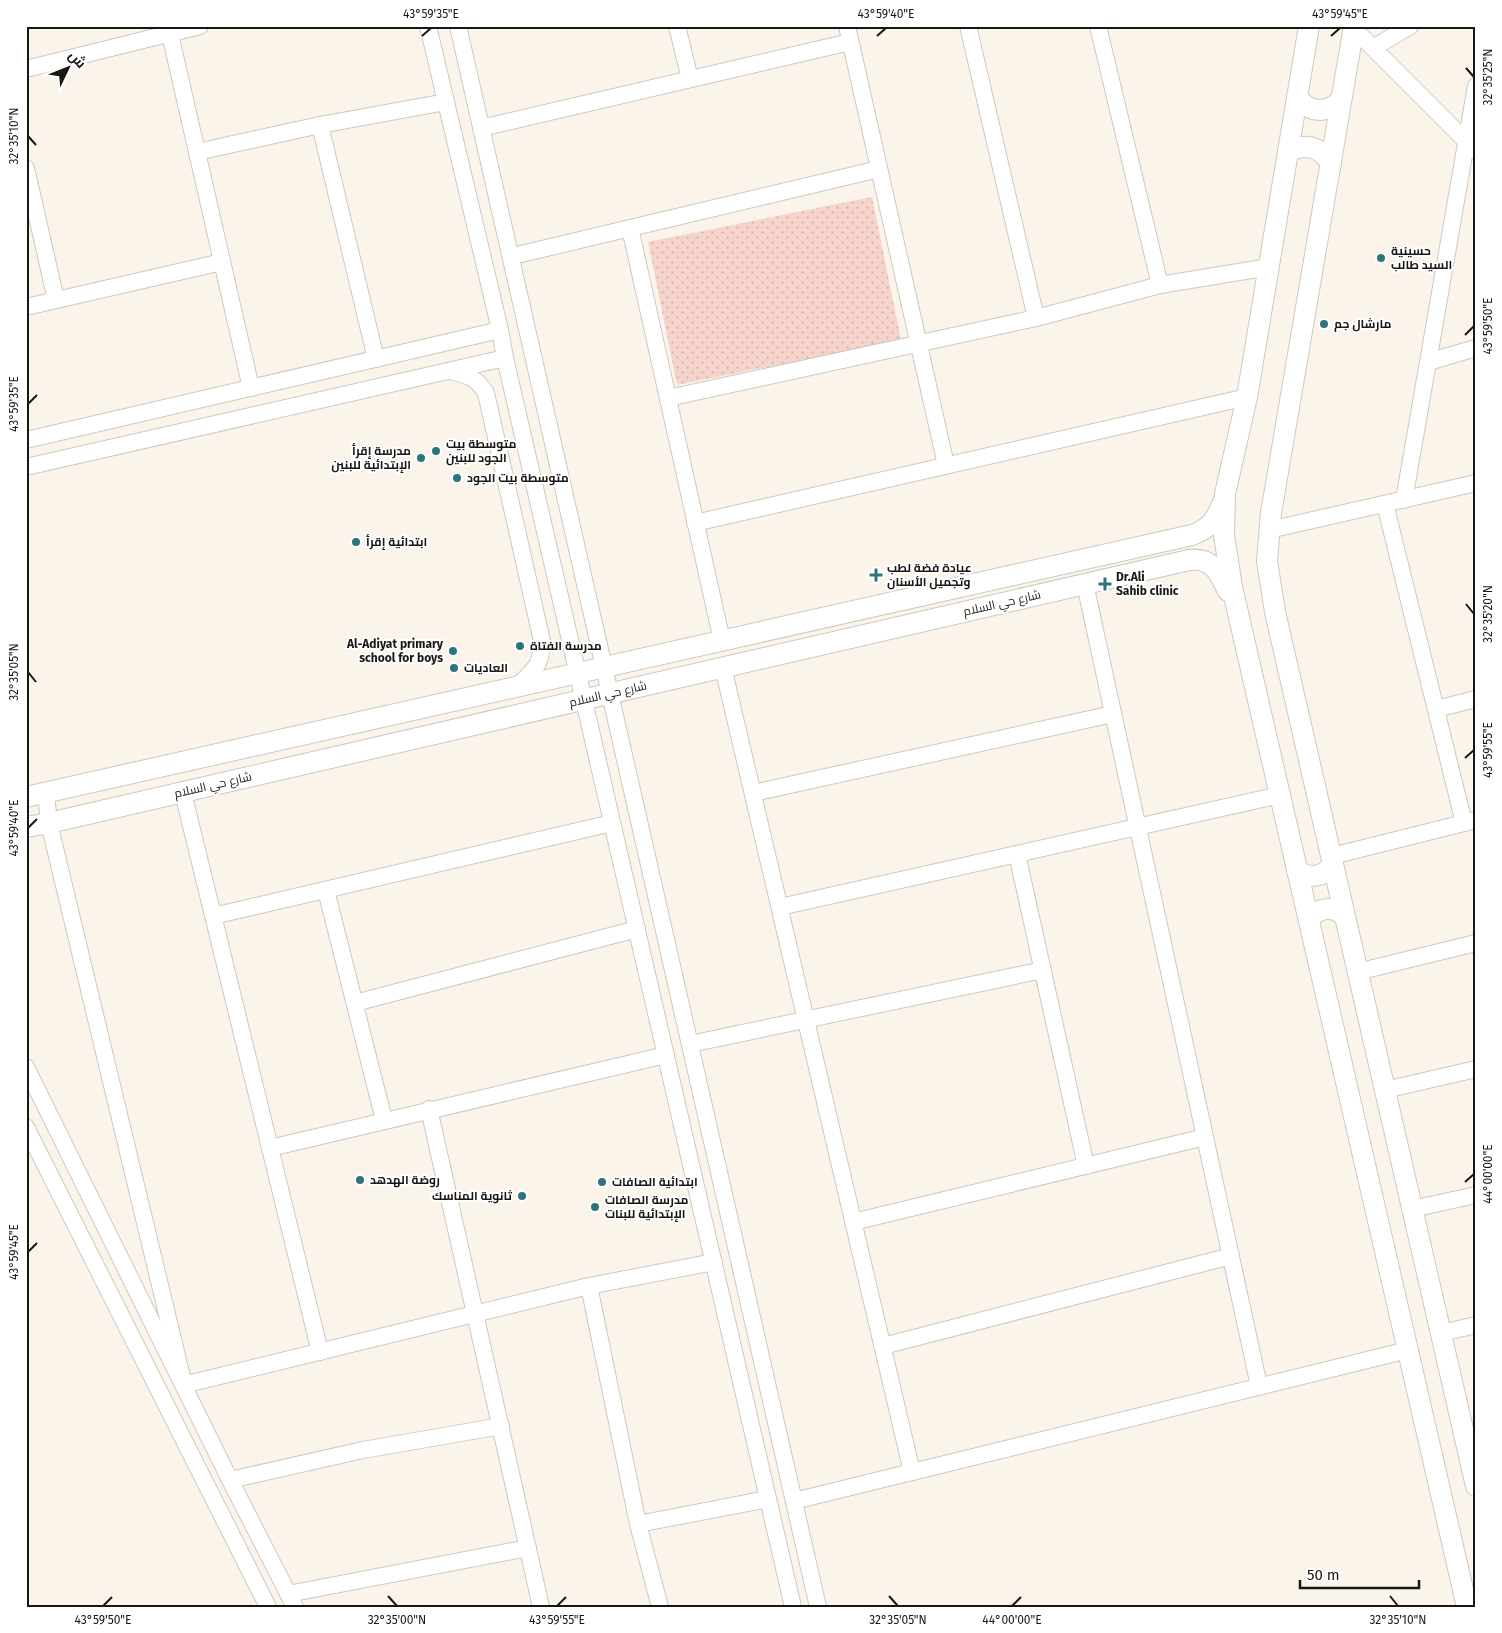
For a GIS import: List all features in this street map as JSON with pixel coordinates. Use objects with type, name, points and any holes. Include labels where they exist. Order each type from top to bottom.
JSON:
[{"type":"main road","points":[[36,795],[1140,547],[1201,532],[1208,528],[1217,516],[1225,494],[1247,397],[1309,26]]},
{"type":"main road","points":[[1354,27],[1269,530],[1267,561],[1275,612],[1476,1486]]},
{"type":"main road","points":[[1297,98],[1310,109],[1319,111],[1328,110],[1341,100]]},
{"type":"main road","points":[[1288,152],[1296,148],[1312,147],[1320,151],[1331,164]]},
{"type":"main road","points":[[1225,494],[1226,553],[1238,616],[1408,1350],[1467,1567],[1467,1607]]},
{"type":"main road","points":[[1140,547],[1146,558],[1144,570]]},
{"type":"main road","name":"شارع حي السلام","points":[[26,827],[584,700],[612,703],[657,683],[1189,560],[1202,559],[1211,564],[1222,579],[1238,616]]},
{"type":"main road","points":[[653,656],[651,670],[657,683]]},
{"type":"main road","points":[[1297,871],[1317,876],[1323,874],[1332,861]]},
{"type":"main road","points":[[1308,919],[1313,914],[1326,909],[1332,909],[1344,915]]},
{"type":"street","points":[[26,69],[200,26]]},
{"type":"street","points":[[428,26],[500,330],[793,1607]]},
{"type":"street","points":[[458,26],[818,1607]]},
{"type":"street","points":[[676,26],[690,79]]},
{"type":"street","points":[[968,26],[1036,318]]},
{"type":"street","points":[[1098,26],[1160,285]]},
{"type":"street","points":[[1373,48],[1410,26]]},
{"type":"street","points":[[1354,27],[1471,146]]},
{"type":"street","points":[[170,34],[252,388]]},
{"type":"street","points":[[482,128],[690,79],[849,34],[946,466]]},
{"type":"street","points":[[1404,500],[1428,362],[1471,146],[1476,86]]},
{"type":"street","points":[[197,152],[320,125],[446,102]]},
{"type":"street","points":[[320,125],[376,359]]},
{"type":"street","points":[[26,168],[56,300]]},
{"type":"street","points":[[522,254],[879,169]]},
{"type":"street","points":[[630,228],[722,641]]},
{"type":"street","points":[[26,307],[222,262]]},
{"type":"street","points":[[668,398],[1036,318],[1160,285],[1269,267]]},
{"type":"street","points":[[26,440],[500,330]]},
{"type":"street","points":[[1428,362],[1476,348]]},
{"type":"street","points":[[26,467],[505,358]]},
{"type":"street","points":[[448,371],[466,375],[480,382],[486,392],[542,641],[542,655],[538,665],[516,687]]},
{"type":"street","points":[[309,374],[304,382],[304,391],[309,398],[318,400]]},
{"type":"street","points":[[280,381],[288,387],[291,396],[287,405],[283,408]]},
{"type":"street","points":[[695,523],[1247,397]]},
{"type":"street","points":[[1269,530],[1476,483]]},
{"type":"street","points":[[1332,861],[1470,822],[1436,709],[1385,504]]},
{"type":"street","points":[[1085,584],[1259,1386]]},
{"type":"street","points":[[572,646],[574,650],[584,655],[593,652],[599,643]]},
{"type":"street","points":[[723,668],[912,1472]]},
{"type":"street","points":[[1436,709],[1476,700]]},
{"type":"street","points":[[589,721],[596,708],[612,703]]},
{"type":"street","points":[[753,793],[1113,714]]},
{"type":"street","points":[[183,792],[320,1352]]},
{"type":"street","points":[[36,795],[50,823],[183,1385]]},
{"type":"street","points":[[780,907],[1280,796]]},
{"type":"street","points":[[213,916],[612,822]]},
{"type":"street","points":[[1017,854],[1086,1166]]},
{"type":"street","points":[[326,890],[384,1120]]},
{"type":"street","points":[[355,1002],[637,929]]},
{"type":"street","points":[[1357,972],[1476,943]]},
{"type":"street","points":[[690,1044],[806,1018],[1043,970]]},
{"type":"street","points":[[270,1148],[666,1055]]},
{"type":"street","points":[[26,1067],[230,1480],[292,1600],[528,1548]]},
{"type":"street","points":[[1385,1090],[1476,1069]]},
{"type":"street","points":[[429,1110],[541,1607]]},
{"type":"street","points":[[26,1127],[268,1607]]},
{"type":"street","points":[[853,1222],[1205,1137]]},
{"type":"street","points":[[1412,1210],[1476,1196]]},
{"type":"street","points":[[882,1346],[1231,1256]]},
{"type":"street","points":[[183,1385],[589,1286],[714,1262]]},
{"type":"street","points":[[589,1286],[638,1524],[660,1607]]},
{"type":"street","points":[[1441,1333],[1476,1325]]},
{"type":"street","points":[[794,1501],[1408,1350]]},
{"type":"street","points":[[737,1362],[744,1369],[753,1369],[762,1360]]},
{"type":"street","points":[[742,1385],[751,1375],[760,1376],[767,1382]]},
{"type":"street","points":[[230,1480],[362,1450],[501,1426]]},
{"type":"street","points":[[638,1524],[768,1499]]},
{"type":"shaded area","points":[[872,197],[901,340],[677,385],[648,242]]},
{"type":"place","name":"حسينية السيد طالب","points":[[1381,258]]},
{"type":"place","name":"مارشال جم","points":[[1324,324]]},
{"type":"place","name":"متوسطة بيت الجود للبنين","points":[[436,451]]},
{"type":"place","name":"مدرسة إقرأ الإبتدائية للبنين","points":[[421,458]]},
{"type":"place","name":"متوسطة بيت الجود","points":[[457,478]]},
{"type":"place","name":"ابتدائية إقرأ","points":[[356,542]]},
{"type":"place","name":"عيادة فضة لطب وتجميل الأسنان","points":[[876,575]]},
{"type":"place","name":"Dr.Ali Sahib clinic","points":[[1105,584]]},
{"type":"place","name":"مدرسة الفتاة","points":[[520,646]]},
{"type":"place","name":"Al-Adiyat primary school for boys","points":[[453,651]]},
{"type":"place","name":"العاديات","points":[[454,668]]},
{"type":"place","name":"روضة الهدهد","points":[[360,1180]]},
{"type":"place","name":"ابتدائية الصافات","points":[[602,1182]]},
{"type":"place","name":"ثانوية المناسك","points":[[522,1196]]},
{"type":"place","name":"مدرسة الصافات الإبتدائية للبنات","points":[[595,1207]]}]
